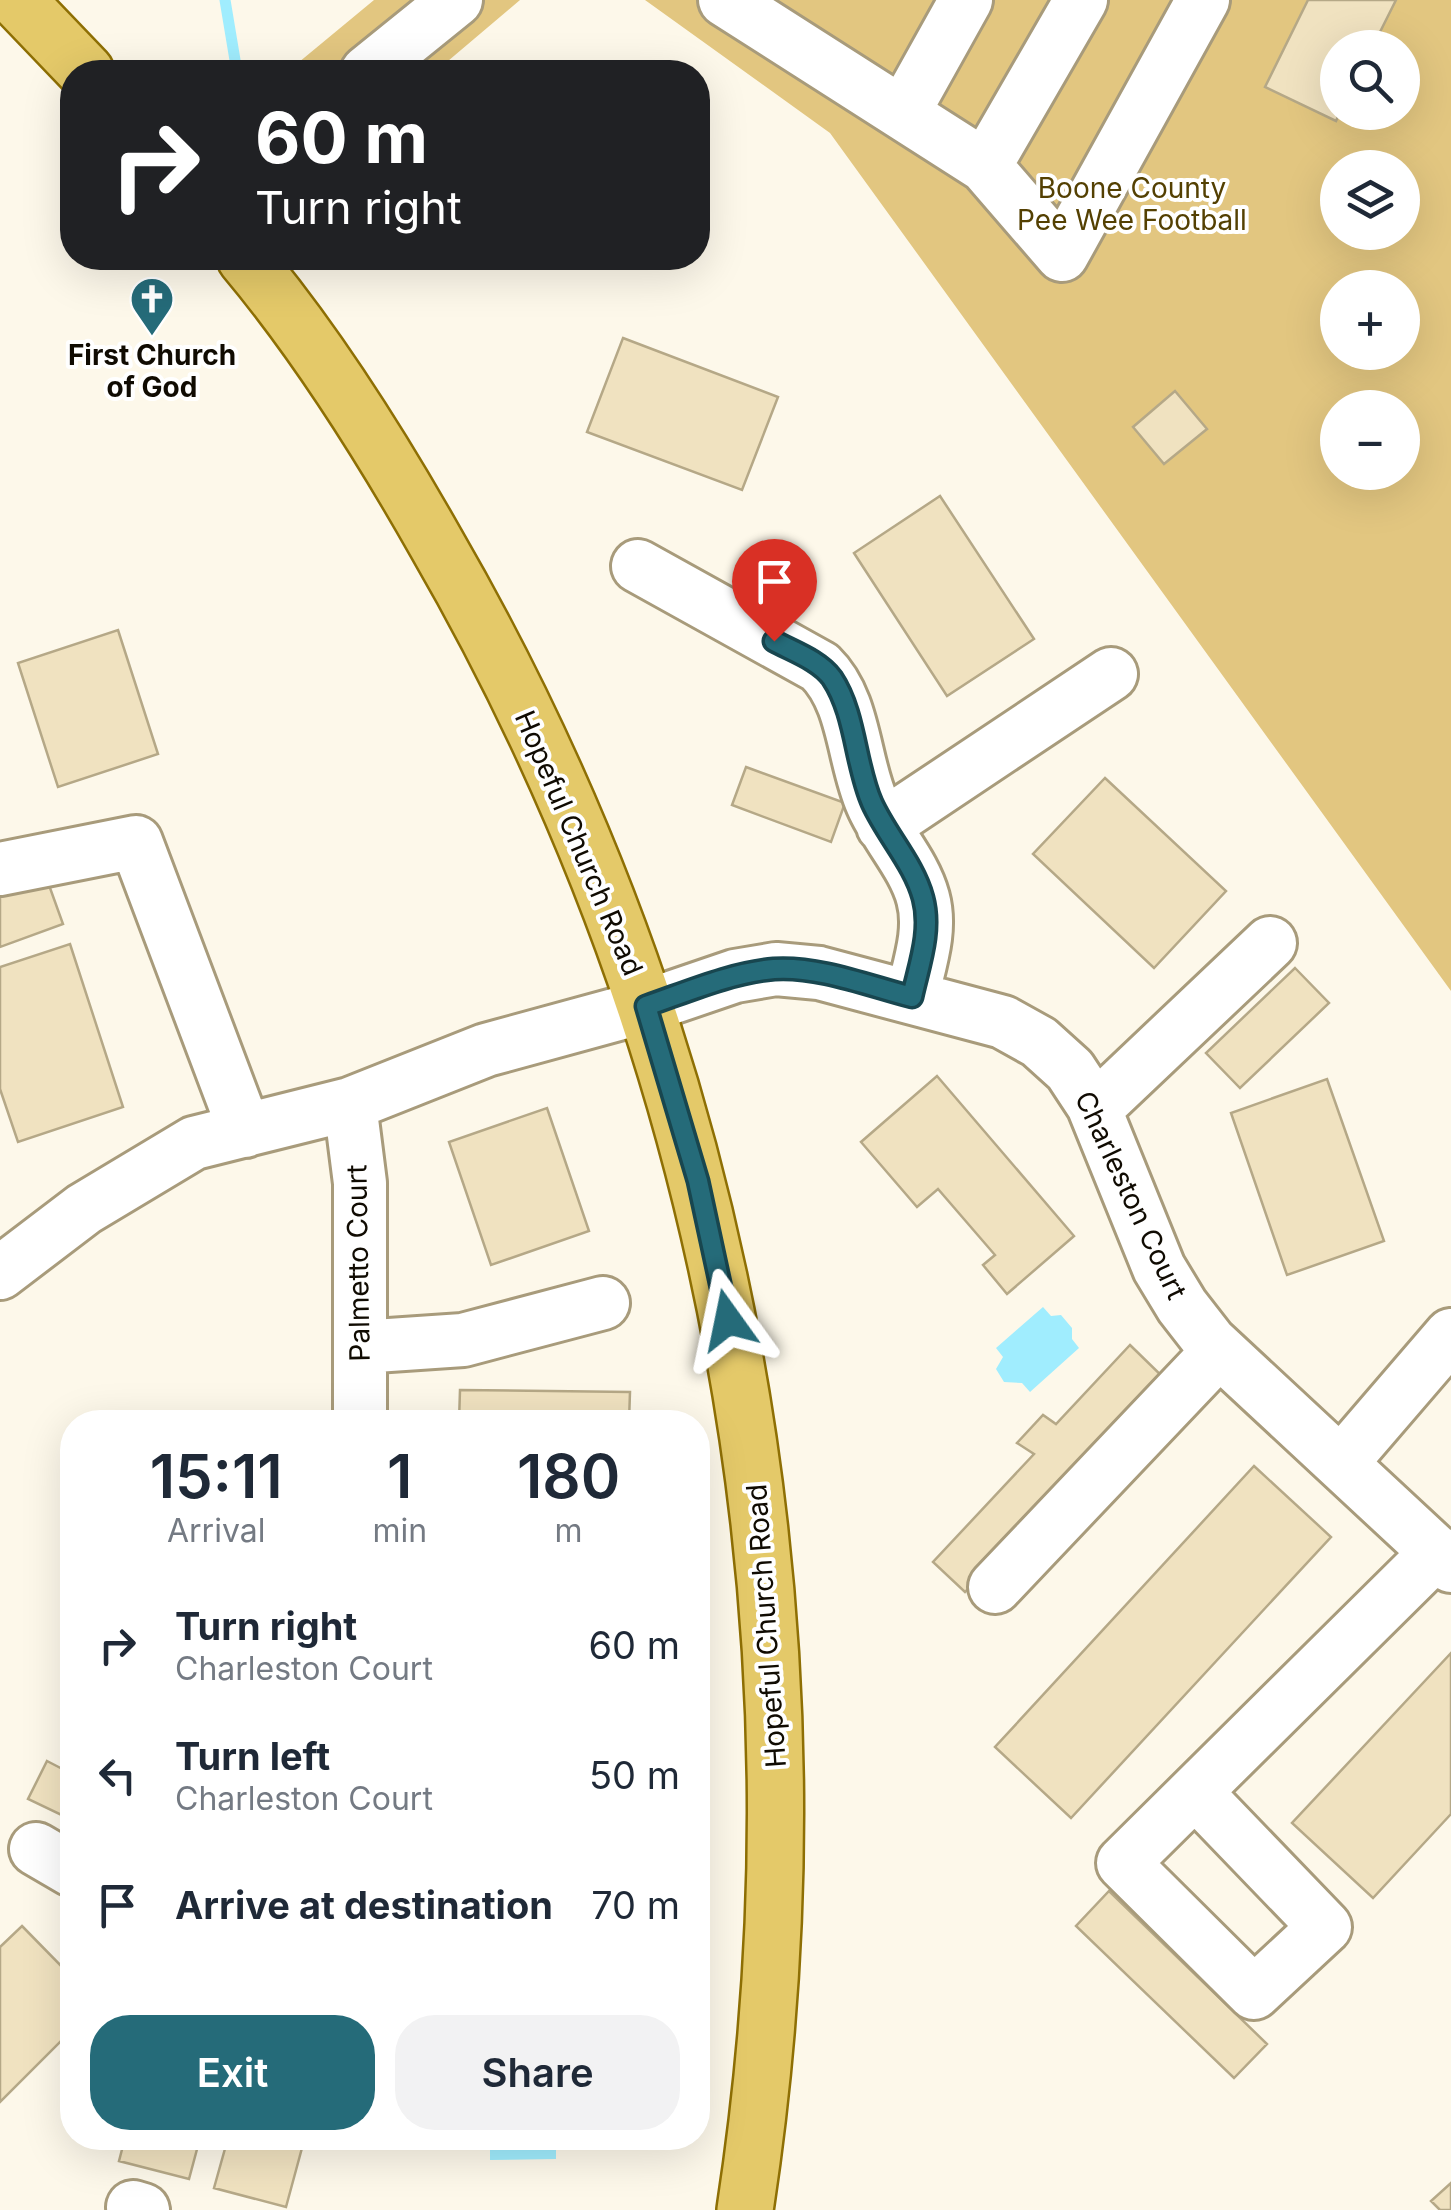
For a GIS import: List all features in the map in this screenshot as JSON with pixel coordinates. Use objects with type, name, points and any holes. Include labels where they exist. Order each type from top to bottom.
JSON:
[{"type":"main road","points":[[17,0],[74,60]]},
{"type":"main road","name":"Hopeful Church Road","points":[[254,270],[333,378],[405,489],[472,604],[532,723],[595,868],[646,1006],[698,1181],[736,1354],[766,1574],[777,1751],[775,1928],[762,2105],[746,2210]]},
{"type":"street","points":[[383,60],[456,0]]},
{"type":"street","points":[[725,0],[985,166],[1062,255],[1204,0]]},
{"type":"street","points":[[903,113],[966,0]]},
{"type":"street","points":[[985,166],[1081,0]]},
{"type":"street","points":[[638,566],[820,666],[831,677],[840,695],[870,799],[924,900],[926,937],[912,997]]},
{"type":"street","points":[[883,826],[1111,674]]},
{"type":"street","points":[[0,869],[136,842],[245,1130]]},
{"type":"street","points":[[1095,1108],[1270,943]]},
{"type":"street","name":"Charleston Court","points":[[646,1006],[735,976],[776,969],[820,973],[1002,1022],[1040,1042],[1070,1070],[1095,1108],[1159,1268],[1182,1306],[1219,1351],[1444,1559]]},
{"type":"street","points":[[0,1273],[84,1208],[194,1143],[350,1104],[486,1050],[646,1006]]},
{"type":"street","name":"Palmetto Court","points":[[350,1104],[360,1183],[360,1410]]},
{"type":"street","points":[[360,1348],[462,1340],[603,1303]]},
{"type":"street","points":[[1341,1463],[1451,1335]]},
{"type":"street","points":[[995,1587],[1219,1351]]},
{"type":"street","points":[[1195,1792],[1444,1559]]},
{"type":"green space","points":[[374,0],[520,0],[449,60],[302,60]]},
{"type":"green space","name":"Boone County Pee Wee Football","points":[[645,0],[1451,0],[1451,991],[830,133]]},
{"type":"water","points":[[1043,1307],[1051,1316],[1061,1315],[1072,1328],[1072,1339],[1079,1348],[1030,1392],[1022,1383],[1004,1382],[996,1369],[1003,1357],[996,1348]]},
{"type":"water","points":[[490,2150],[556,2150],[556,2159],[490,2160]]},
{"type":"building","points":[[1308,0],[1396,0],[1381,30],[1320,30],[1320,113],[1265,87]]},
{"type":"building","points":[[623,338],[778,397],[742,490],[587,432]]},
{"type":"building","points":[[1175,391],[1207,429],[1164,464],[1133,427]]},
{"type":"building","points":[[940,496],[1034,639],[947,696],[854,553]]},
{"type":"building","points":[[118,630],[158,754],[58,787],[18,663]]},
{"type":"building","points":[[746,767],[845,803],[831,842],[732,805]]},
{"type":"building","points":[[1105,778],[1226,891],[1154,968],[1033,854]]},
{"type":"building","points":[[45,874],[63,924],[0,947],[0,890]]},
{"type":"building","points":[[70,944],[123,1107],[18,1142],[0,1089],[0,967]]},
{"type":"building","points":[[1295,968],[1329,1003],[1240,1088],[1206,1053]]},
{"type":"building","points":[[937,1076],[1074,1236],[1007,1294],[983,1265],[995,1255],[938,1189],[917,1207],[861,1142]]},
{"type":"building","points":[[1327,1079],[1384,1241],[1287,1275],[1231,1113]]},
{"type":"building","points":[[547,1108],[589,1231],[491,1265],[449,1142]]},
{"type":"building","points":[[1130,1345],[1166,1380],[965,1592],[933,1562],[1034,1454],[1017,1443],[1043,1415],[1056,1424]]},
{"type":"building","points":[[460,1390],[630,1392],[629,1410],[459,1410]]},
{"type":"building","points":[[1254,1466],[1331,1537],[1071,1818],[995,1747]]},
{"type":"building","points":[[1451,1653],[1451,1814],[1373,1898],[1292,1823]]},
{"type":"building","points":[[47,1761],[60,1768],[60,1814],[28,1799]]},
{"type":"building","points":[[1109,1891],[1267,2044],[1234,2078],[1076,1926]]},
{"type":"building","points":[[22,1926],[60,1965],[60,2042],[0,2102],[0,1947]]},
{"type":"building","points":[[122,2150],[197,2150],[189,2179],[119,2161]]},
{"type":"building","points":[[225,2150],[301,2150],[286,2207],[214,2188]]},
{"type":"building","points":[[1451,2183],[1451,2210],[1440,2210],[1431,2201]]},
{"type":"waterway","points":[[225,0],[235,60]]},
{"type":"place","name":"First Church of God","points":[[152,337]]},
{"type":"route","points":[[728,1320],[698,1181],[646,1006],[735,976],[776,969],[820,973],[912,997],[926,937],[924,900],[870,799],[840,695],[831,677],[820,666],[774,641]]}]
